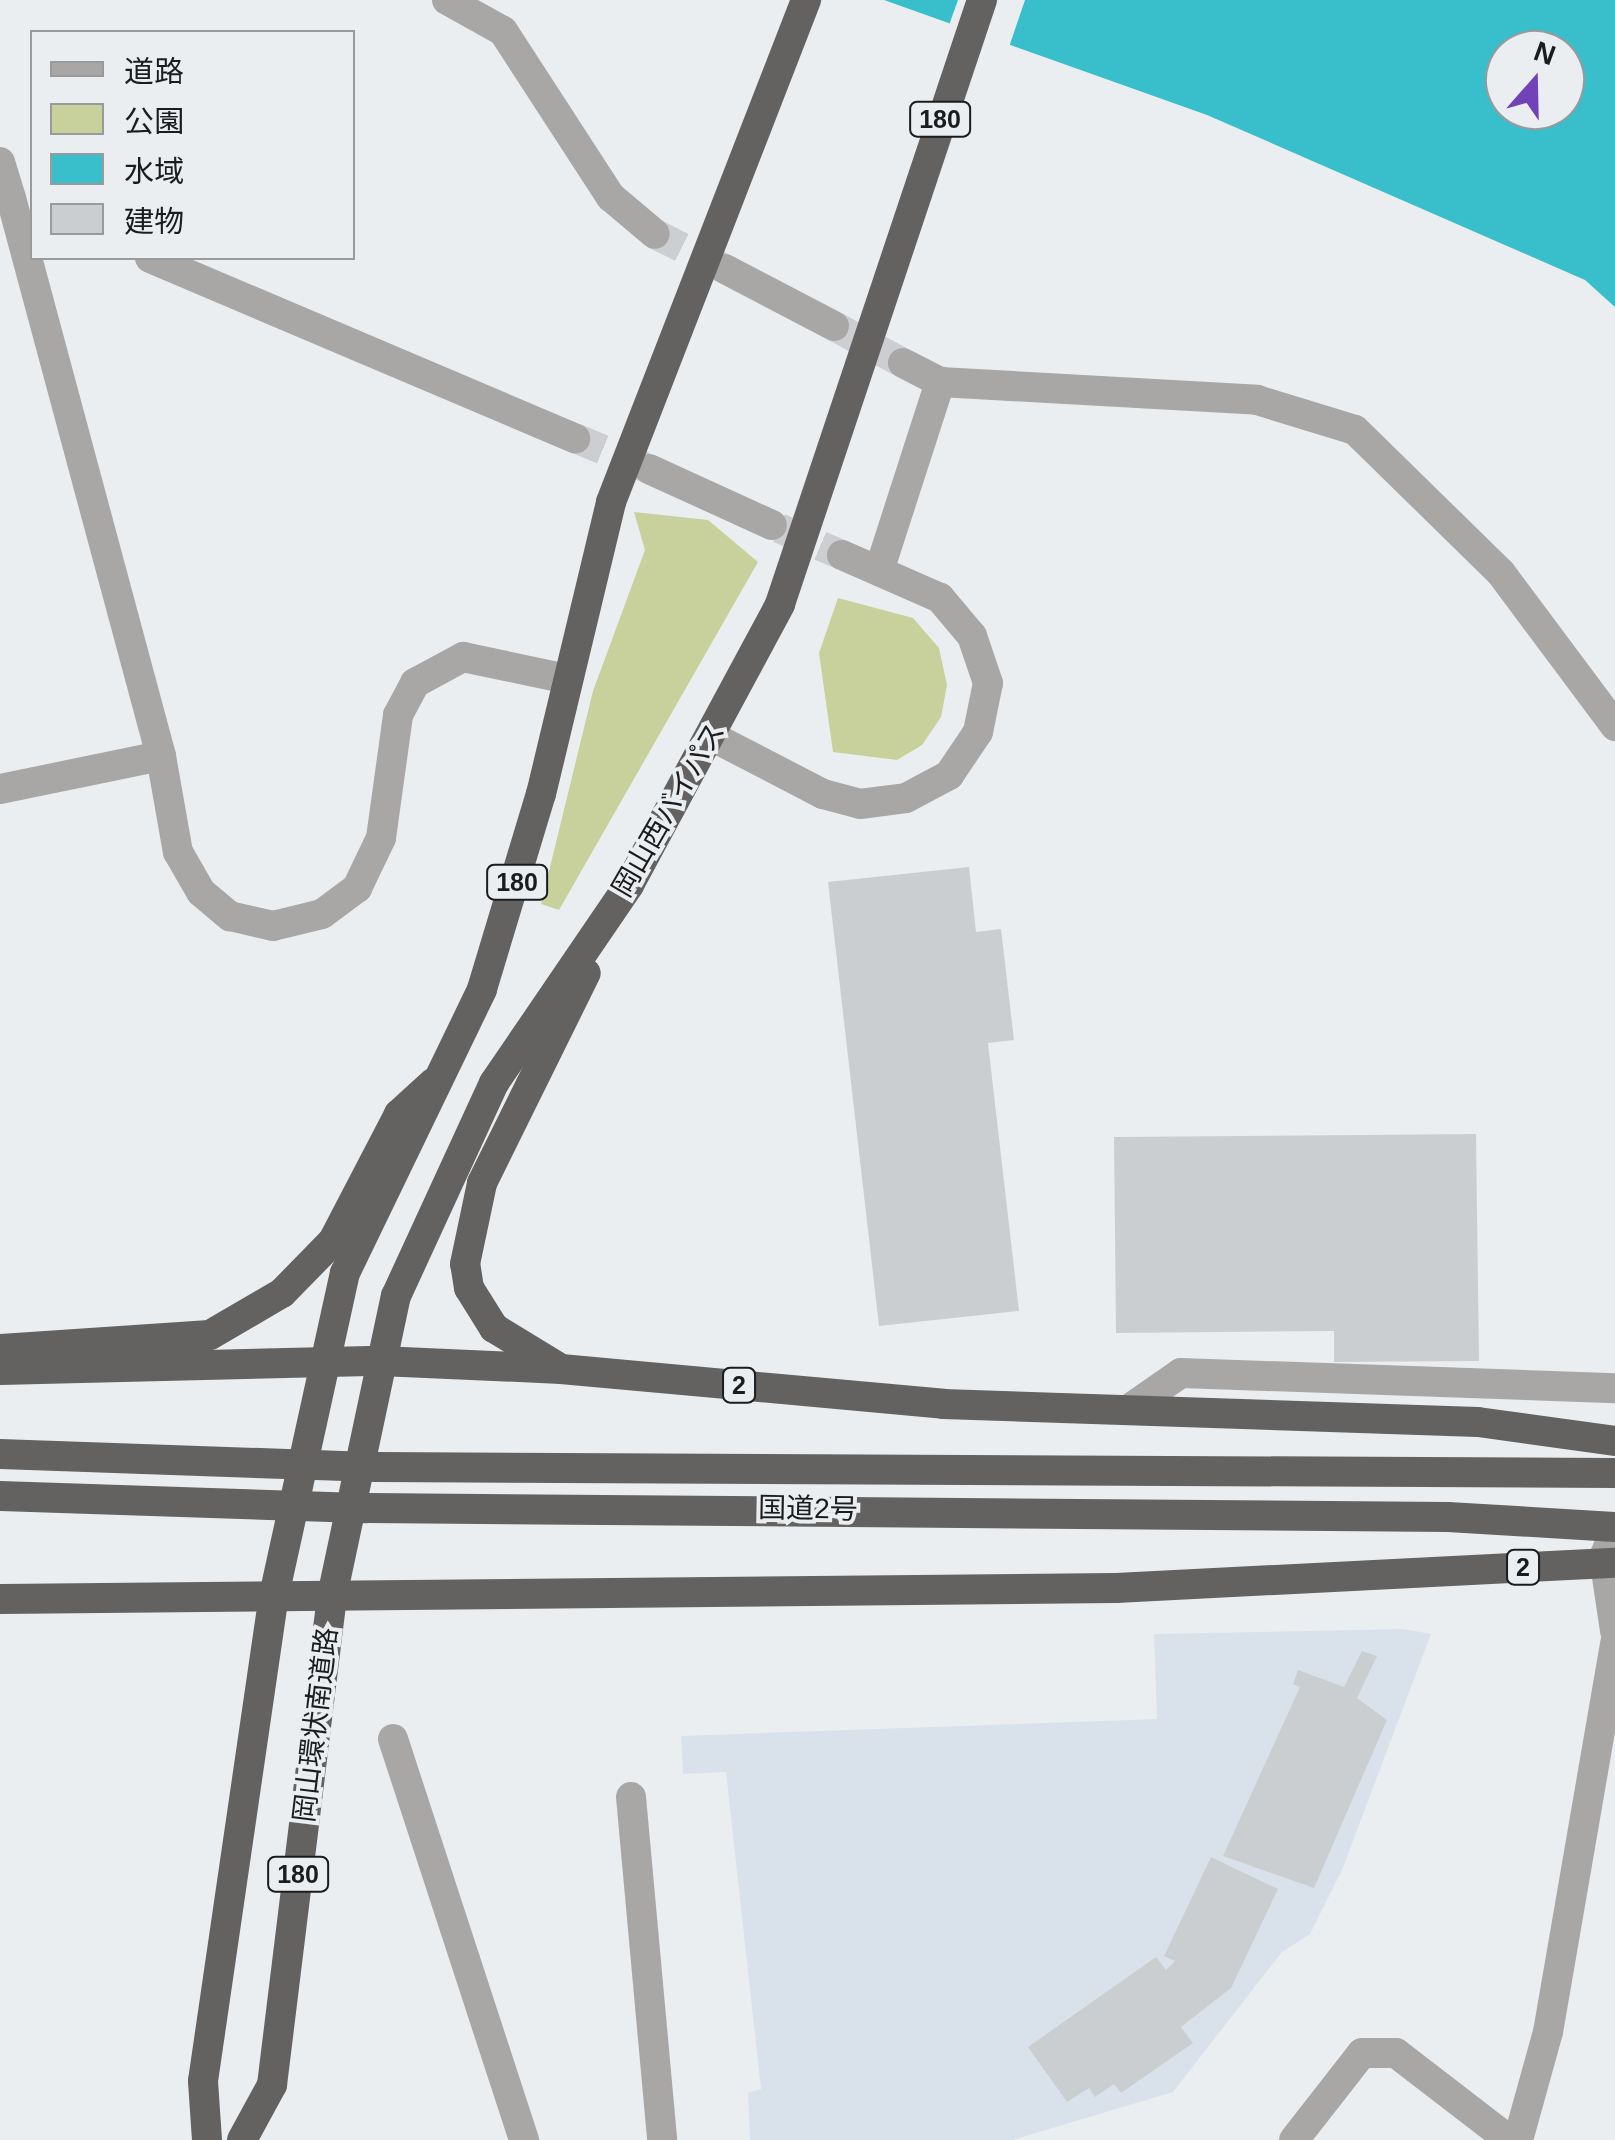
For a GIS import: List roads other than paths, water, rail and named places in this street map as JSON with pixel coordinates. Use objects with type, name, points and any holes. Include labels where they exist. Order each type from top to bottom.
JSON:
[{"type":"highway","name":"180","points":[[207,2140],[203,2081],[273,1600],[319,1366],[345,1273],[449,1068],[509,911],[610,502],[748,158],[806,0]]},
{"type":"highway","name":"岡山西バイパス","points":[[331,1601],[396,1296],[494,1083],[629,885],[713,738],[797,562],[898,238],[982,0]]},
{"type":"highway","points":[[561,1369],[494,1328],[469,1288],[466,1240],[482,1184],[629,885]]},
{"type":"highway","points":[[0,1349],[210,1336],[282,1293],[333,1241],[399,1114],[449,1068]]},
{"type":"highway","name":"2","points":[[0,1370],[380,1362],[561,1369],[944,1404],[1478,1422],[1615,1441]]},
{"type":"highway","name":"国道2号","points":[[0,1454],[789,1472],[1615,1474]]},
{"type":"highway","name":"国道2号","points":[[0,1496],[367,1508],[1448,1517],[1615,1528]]},
{"type":"highway","name":"2","points":[[0,1600],[331,1601],[1116,1588],[1615,1563]]},
{"type":"highway","name":"岡山環状南道路","points":[[242,2140],[272,2086],[331,1601]]},
{"type":"street","points":[[447,0],[503,31],[611,197],[655,234]]},
{"type":"street","points":[[0,162],[30,257]]},
{"type":"street","points":[[31,260],[161,756],[178,852],[201,892],[230,916],[273,926],[322,914],[356,888],[380,838],[398,715],[415,683],[463,657],[566,679]]},
{"type":"street","points":[[155,260],[575,438]]},
{"type":"street","points":[[725,269],[834,326]]},
{"type":"street","points":[[903,363],[940,382],[1257,400],[1355,430],[1500,572],[1615,726]]},
{"type":"street","points":[[880,571],[940,382]]},
{"type":"street","points":[[649,469],[772,525]]},
{"type":"street","points":[[713,738],[824,794],[860,804],[906,798],[949,774],[978,732],[988,683],[972,636],[940,598],[842,555]]},
{"type":"street","points":[[0,789],[161,756]]},
{"type":"street","points":[[1129,1409],[1180,1373],[1615,1388]]},
{"type":"street","points":[[1615,1528],[1604,1557],[1615,1631]]},
{"type":"street","points":[[1518,2140],[1548,2032],[1615,1643]]},
{"type":"street","points":[[393,1739],[524,2140]]},
{"type":"street","points":[[631,1797],[662,2140]]},
{"type":"street","points":[[1294,2140],[1362,2054],[1396,2053],[1508,2140]]},
{"type":"water","points":[[884,0],[1615,0],[1615,307],[1585,280],[1207,115]]},
{"type":"tunnel","points":[[655,234],[725,269]]},
{"type":"tunnel","points":[[834,326],[903,363]]},
{"type":"tunnel","points":[[575,438],[649,469]]},
{"type":"tunnel","points":[[779,528],[842,555]]}]
